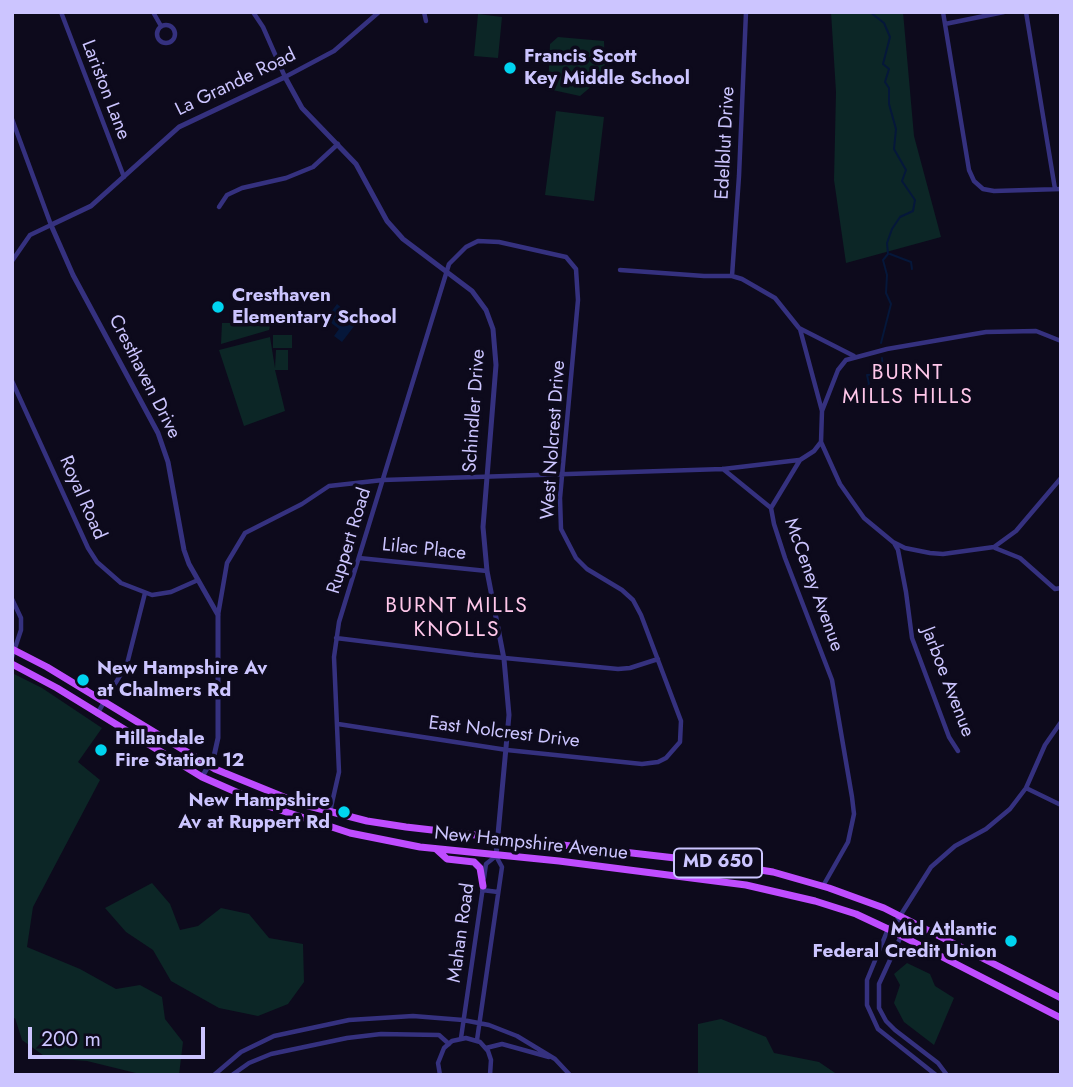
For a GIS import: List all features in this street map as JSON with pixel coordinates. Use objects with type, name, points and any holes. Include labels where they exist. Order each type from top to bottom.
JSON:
[{"type":"main road","name":"New Hampshire Avenue","points":[[13,652],[209,765],[271,793],[330,812],[406,828],[743,866],[824,886],[900,916],[1061,998]]},
{"type":"main road","name":"New Hampshire Avenue","points":[[12,664],[202,777],[268,806],[379,840],[435,849],[559,861],[746,885],[824,904],[856,914],[888,929],[1061,1018]]},
{"type":"main road","points":[[435,849],[447,859],[474,862],[480,868],[483,888]]},
{"type":"street","name":"Lariston Lane","points":[[61,12],[124,177]]},
{"type":"street","points":[[153,12],[161,26]]},
{"type":"street","name":"Schindler Drive","points":[[254,12],[302,108],[356,164],[387,221],[403,239],[478,297],[493,329],[496,365],[482,527],[487,571],[504,659],[509,715],[496,856]]},
{"type":"street","name":"La Grande Road","points":[[12,261],[30,235],[91,206],[179,127],[334,51],[379,12]]},
{"type":"street","points":[[424,12],[426,21]]},
{"type":"street","name":"Edelblut Drive","points":[[732,276],[740,168],[746,12]]},
{"type":"street","points":[[943,12],[969,166],[974,181],[983,189],[994,191],[1058,189],[1026,12]]},
{"type":"street","points":[[945,23],[1004,12]]},
{"type":"street","points":[[161,26],[169,26],[174,30],[174,36],[169,42],[159,39],[157,34],[161,26]]},
{"type":"street","name":"Cresthaven Drive","points":[[12,120],[51,225],[73,275],[158,433],[168,462],[184,550],[218,615],[218,738],[214,757],[202,777]]},
{"type":"street","points":[[219,208],[227,195],[242,188],[286,178],[313,167],[338,144]]},
{"type":"street","name":"West Nolcrest Drive","points":[[447,272],[456,255],[478,241],[499,242],[558,254],[566,257],[576,269],[578,300],[559,520],[567,544],[587,569],[622,590],[633,600],[641,615],[681,721],[680,741],[666,758]]},
{"type":"street","points":[[620,271],[732,276],[775,298],[799,328],[822,411],[821,442],[850,501],[875,529],[905,548],[943,554],[994,547],[1016,531],[1061,478]]},
{"type":"street","name":"Ruppert Road","points":[[327,825],[339,772],[334,657],[336,638],[447,272]]},
{"type":"street","points":[[799,328],[854,356]]},
{"type":"street","points":[[822,411],[838,370],[846,360],[854,356],[986,332],[1036,331],[1061,341]]},
{"type":"street","name":"Royal Road","points":[[12,381],[88,548],[97,562],[112,576],[145,593]]},
{"type":"street","name":"McCeney Avenue","points":[[821,442],[814,451],[800,460],[771,508],[785,558],[832,680],[852,797],[854,814],[848,842],[824,886]]},
{"type":"street","points":[[218,615],[227,563],[245,533],[302,504],[330,486],[383,480],[723,469],[800,460]]},
{"type":"street","points":[[723,469],[771,508]]},
{"type":"street","name":"Jarboe Avenue","points":[[893,542],[900,561],[912,638],[949,737],[958,751]]},
{"type":"street","points":[[994,547],[1020,558],[1055,589],[1061,588]]},
{"type":"street","name":"Lilac Place","points":[[359,558],[487,571]]},
{"type":"street","points":[[97,714],[127,664],[145,593],[152,595],[171,592],[198,580]]},
{"type":"street","points":[[12,599],[21,618],[21,630],[13,652]]},
{"type":"street","points":[[336,638],[504,659],[618,669],[658,659]]},
{"type":"street","points":[[936,1075],[878,1029],[867,1005],[867,980],[888,929],[900,916],[931,867],[955,846],[999,820],[1026,788],[1045,745],[1061,722]]},
{"type":"street","name":"East Nolcrest Drive","points":[[338,723],[507,750],[642,764],[659,762],[666,758]]},
{"type":"street","points":[[1026,788],[1061,805]]},
{"type":"street","name":"Mahan Road","points":[[461,1038],[486,864],[496,856],[502,867],[477,1041]]},
{"type":"street","points":[[483,888],[498,892]]},
{"type":"street","points":[[900,916],[901,936],[879,984],[879,1008],[895,1030],[938,1063],[947,1075]]},
{"type":"street","points":[[214,1075],[246,1048],[265,1039],[292,1031],[374,1018],[413,1016],[479,1022],[517,1036],[555,1059],[570,1075]]},
{"type":"street","points":[[232,1075],[249,1063],[271,1054],[347,1038],[382,1034],[439,1035],[449,1044]]},
{"type":"street","points":[[440,1075],[439,1059],[449,1044],[461,1038],[477,1041],[486,1048],[491,1060],[490,1075]]},
{"type":"street","points":[[486,1048],[502,1044],[555,1059]]},
{"type":"green space","points":[[831,12],[903,12],[914,136],[941,237],[846,263],[834,180],[836,92]]},
{"type":"green space","points":[[478,14],[502,17],[498,58],[474,56]]},
{"type":"green space","points":[[558,37],[604,41],[605,75],[580,96],[548,89],[550,44]]},
{"type":"green space","points":[[556,111],[604,117],[594,201],[545,195]]},
{"type":"green space","points":[[222,323],[270,326],[269,330],[221,344]]},
{"type":"green space","points":[[273,335],[292,335],[292,348],[273,348]]},
{"type":"green space","points":[[270,337],[275,368],[276,350],[288,350],[288,370],[275,370],[285,411],[244,426],[219,350]]},
{"type":"green space","points":[[12,673],[42,688],[102,728],[78,762],[100,780],[33,907],[27,947],[80,969],[116,989],[140,985],[162,997],[165,1019],[183,1042],[179,1075],[144,1075],[87,1061],[47,1058],[22,1040],[15,1018],[12,1020]]},
{"type":"green space","points":[[152,883],[170,904],[180,930],[198,926],[221,908],[249,914],[269,938],[303,944],[304,982],[288,1004],[258,1016],[219,1008],[171,981],[153,950],[126,932],[105,908]]},
{"type":"green space","points":[[907,963],[930,974],[935,986],[954,998],[934,1045],[904,1022],[894,1003],[900,985],[894,974]]},
{"type":"green space","points":[[721,1019],[766,1037],[774,1053],[819,1062],[838,1075],[698,1075],[698,1024]]},
{"type":"water","points":[[337,304],[343,309],[340,313],[355,325],[342,342],[334,336],[339,329],[326,319]]},
{"type":"waterway","points":[[870,12],[884,23],[890,37],[883,64],[889,69],[885,82],[889,88],[889,104],[896,129],[894,149],[906,170],[902,181],[915,200],[913,211],[900,217],[887,243],[888,254],[883,260],[887,275],[886,293],[891,304],[881,343]]},
{"type":"waterway","points":[[890,254],[911,262],[912,269]]},
{"type":"waterway","points":[[841,398],[851,391],[865,393],[869,384],[867,375],[883,374],[882,358]]},
{"type":"place","name":"Francis Scott Key Middle School","points":[[510,68]]},
{"type":"place","name":"Cresthaven Elementary School","points":[[218,307]]},
{"type":"place","name":"New Hampshire Av at Chalmers Rd","points":[[83,680]]},
{"type":"place","name":"Hillandale Fire Station 12","points":[[101,750]]},
{"type":"place","name":"New Hampshire Av at Ruppert Rd","points":[[344,812]]},
{"type":"place","name":"Mid Atlantic Federal Credit Union","points":[[1011,941]]},
{"type":"district","name":"BURNT MILLS HILLS","points":[[908,386]]},
{"type":"district","name":"BURNT MILLS KNOLLS","points":[[457,619]]}]
